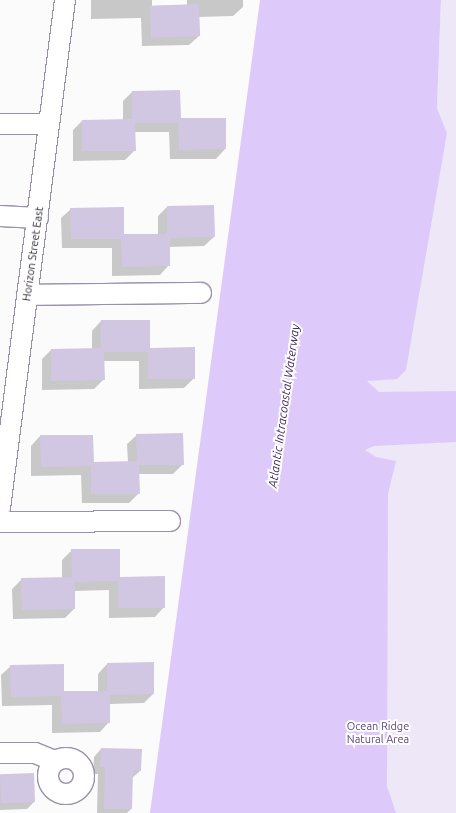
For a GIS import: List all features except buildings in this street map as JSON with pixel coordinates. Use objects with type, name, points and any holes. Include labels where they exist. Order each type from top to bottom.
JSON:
[{"type":"street","name":"Horizon Street East","points":[[0,508],[65,0]]},
{"type":"street","points":[[0,124],[49,124]]},
{"type":"street","points":[[0,216],[38,218]]},
{"type":"street","points":[[27,295],[201,293]]},
{"type":"street","points":[[0,522],[170,521]]},
{"type":"street","points":[[0,753],[35,753],[55,761]]},
{"type":"green space","name":"Ocean Ridge Natural Area","points":[[441,0],[456,0],[456,813],[292,813],[355,147],[447,133],[437,108]]},
{"type":"water","name":"Atlantic Intracoastal Waterway","points":[[260,0],[441,0],[437,108],[447,133],[406,370],[397,379],[367,381],[379,392],[456,391],[456,442],[374,446],[365,450],[376,457],[396,461],[388,494],[387,786],[396,813],[150,813]]}]
